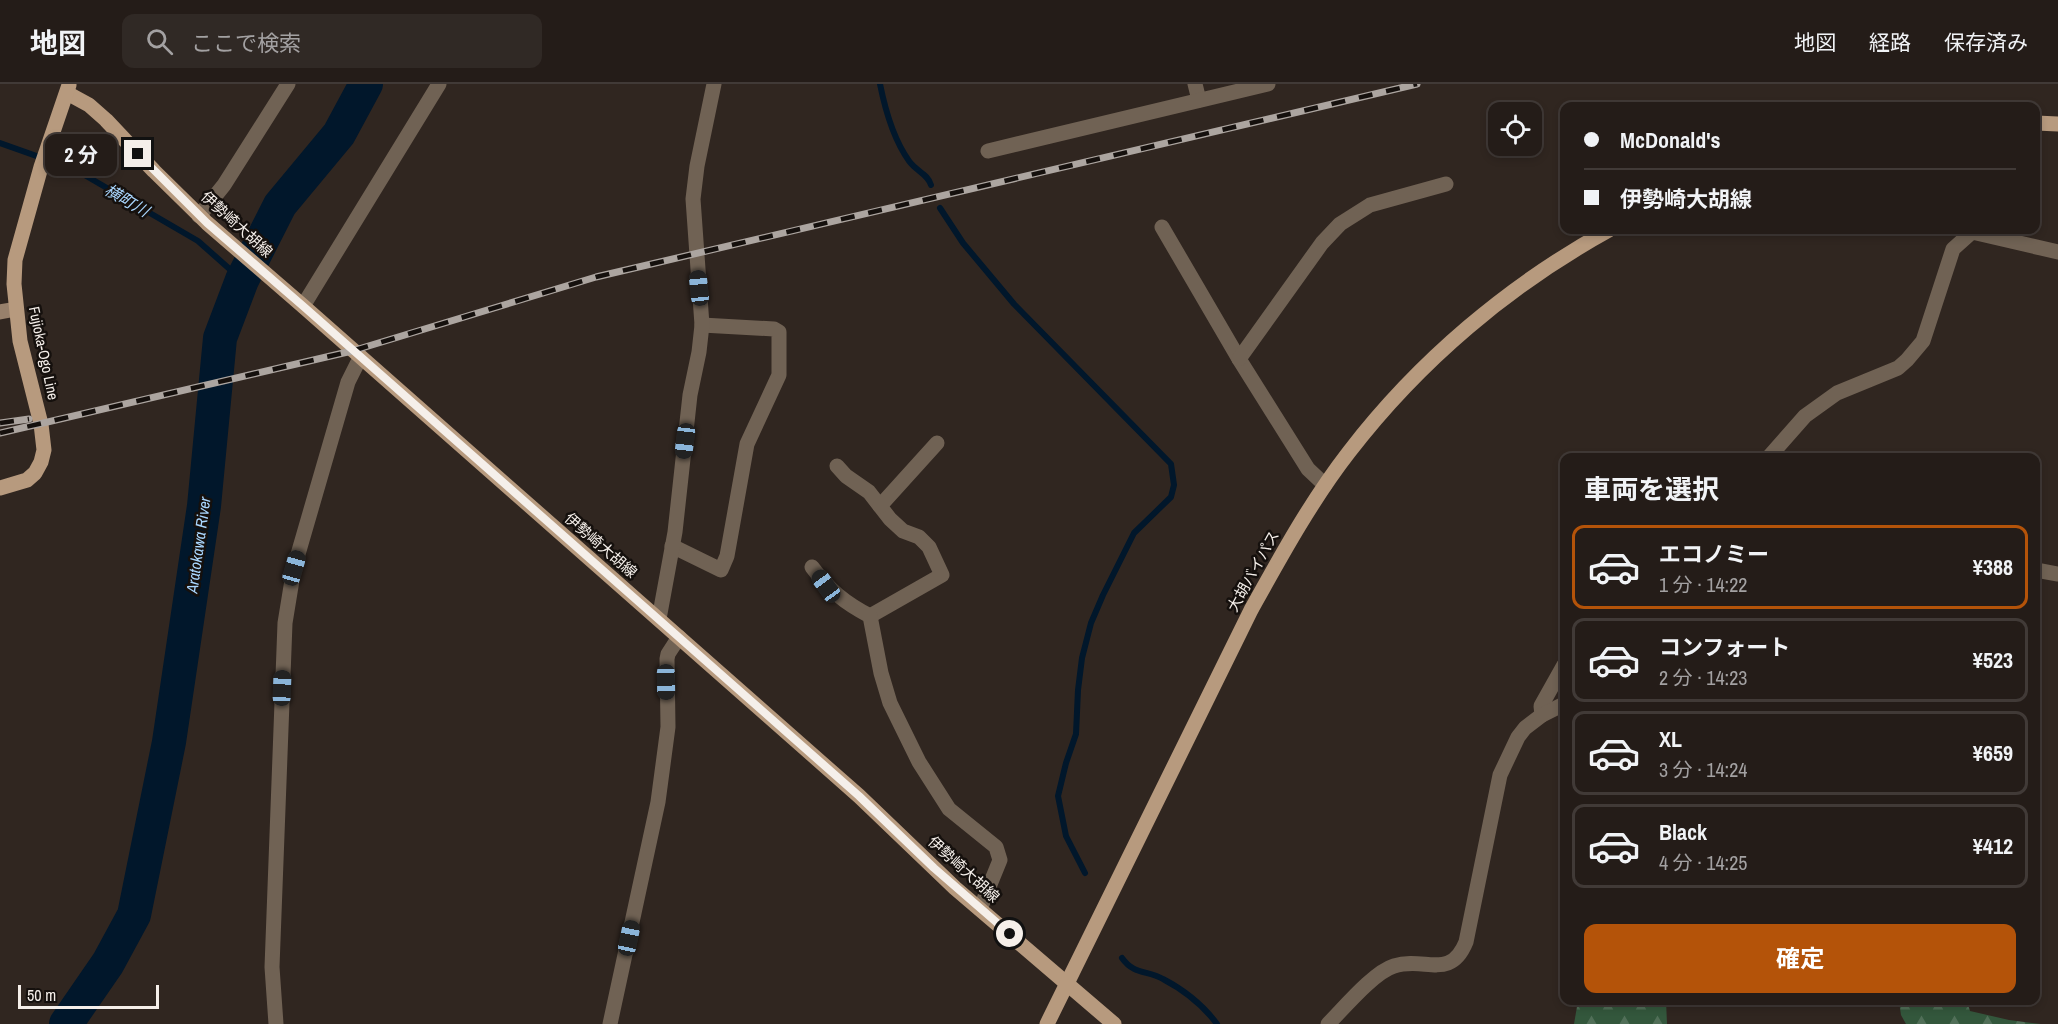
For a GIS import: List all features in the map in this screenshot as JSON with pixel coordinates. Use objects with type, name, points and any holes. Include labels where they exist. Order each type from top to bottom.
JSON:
[{"type":"main road","name":"伊勢崎大胡線","points":[[68,88],[106,120],[203,220],[659,619],[859,796],[980,909],[1114,1024]]},
{"type":"main road","name":"Fujioka-Ogo Line","points":[[0,488],[27,480],[35,473],[44,450],[41,424],[20,340],[16,309],[15,260],[41,166],[68,88]]},
{"type":"main road","points":[[2040,123],[2058,124]]},
{"type":"main road","name":"大胡バイパス","points":[[1047,1024],[1251,610],[1287,545],[1325,485],[1370,426],[1444,349],[1515,289],[1555,261],[1603,234]]},
{"type":"main road","points":[[0,312],[16,309]]},
{"type":"street","points":[[203,220],[288,84]]},
{"type":"street","points":[[300,304],[439,84]]},
{"type":"street","points":[[659,619],[672,546],[690,395],[702,325],[695,253],[693,200],[697,166],[714,84]]},
{"type":"street","points":[[1195,84],[1198,100]]},
{"type":"street","points":[[988,151],[1268,84]]},
{"type":"street","points":[[1239,359],[1323,243],[1340,224],[1370,205],[1446,184]]},
{"type":"street","points":[[1162,227],[1239,359],[1308,469],[1325,485]]},
{"type":"street","points":[[1772,453],[1805,416],[1837,393],[1899,368],[1907,360],[1923,341],[1953,249],[1970,234]]},
{"type":"street","points":[[1981,234],[2058,252]]},
{"type":"street","points":[[672,546],[721,570],[727,556],[747,444],[779,375],[779,332],[774,329],[702,325]]},
{"type":"street","points":[[276,1024],[272,967],[285,623],[294,568],[348,382],[360,358]]},
{"type":"street","points":[[880,506],[937,443]]},
{"type":"street","points":[[837,466],[846,476],[869,492],[890,519],[903,531],[919,537],[929,547],[942,575],[870,616]]},
{"type":"street","points":[[812,567],[826,586],[851,607],[870,616]]},
{"type":"street","points":[[2040,571],[2058,574]]},
{"type":"street","points":[[870,616],[881,674],[890,703],[919,762],[949,809],[996,847],[1000,860],[980,909]]},
{"type":"street","points":[[609,1024],[658,802],[668,727],[667,659],[679,637]]},
{"type":"street","points":[[1542,716],[1541,706],[1560,672]]},
{"type":"street","points":[[1328,1024],[1365,986],[1393,966],[1409,963],[1437,965],[1450,963],[1460,956],[1466,942],[1500,775],[1518,737],[1525,728],[1560,706]]},
{"type":"green space","points":[[1577,1005],[1666,1005],[1667,1024],[1574,1024]]},
{"type":"green space","points":[[1900,1005],[1968,1005],[1970,1011],[2009,1020],[2041,1024],[1906,1024],[1901,1015]]},
{"type":"waterway","name":"Aratokawa River","points":[[66,1024],[108,963],[134,915],[169,742],[204,506],[220,338],[242,280],[280,205],[339,134],[366,84]]},
{"type":"waterway","points":[[880,84],[887,114],[899,144],[909,161],[931,185]]},
{"type":"waterway","name":"横町川","points":[[0,143],[76,170],[198,241],[242,280]]},
{"type":"waterway","points":[[940,208],[963,243],[1014,304],[1171,464],[1174,485],[1171,497],[1134,533],[1091,623],[1082,658],[1076,734],[1058,796],[1066,836],[1085,873]]},
{"type":"waterway","points":[[1122,958],[1131,967],[1157,976],[1186,993],[1217,1024]]},
{"type":"railway","points":[[0,433],[352,351],[596,277],[1417,84]]},
{"type":"railway","points":[[0,423],[29,419]]},
{"type":"route","points":[[138,154],[207,223],[859,796],[934,868],[1010,934]]}]
